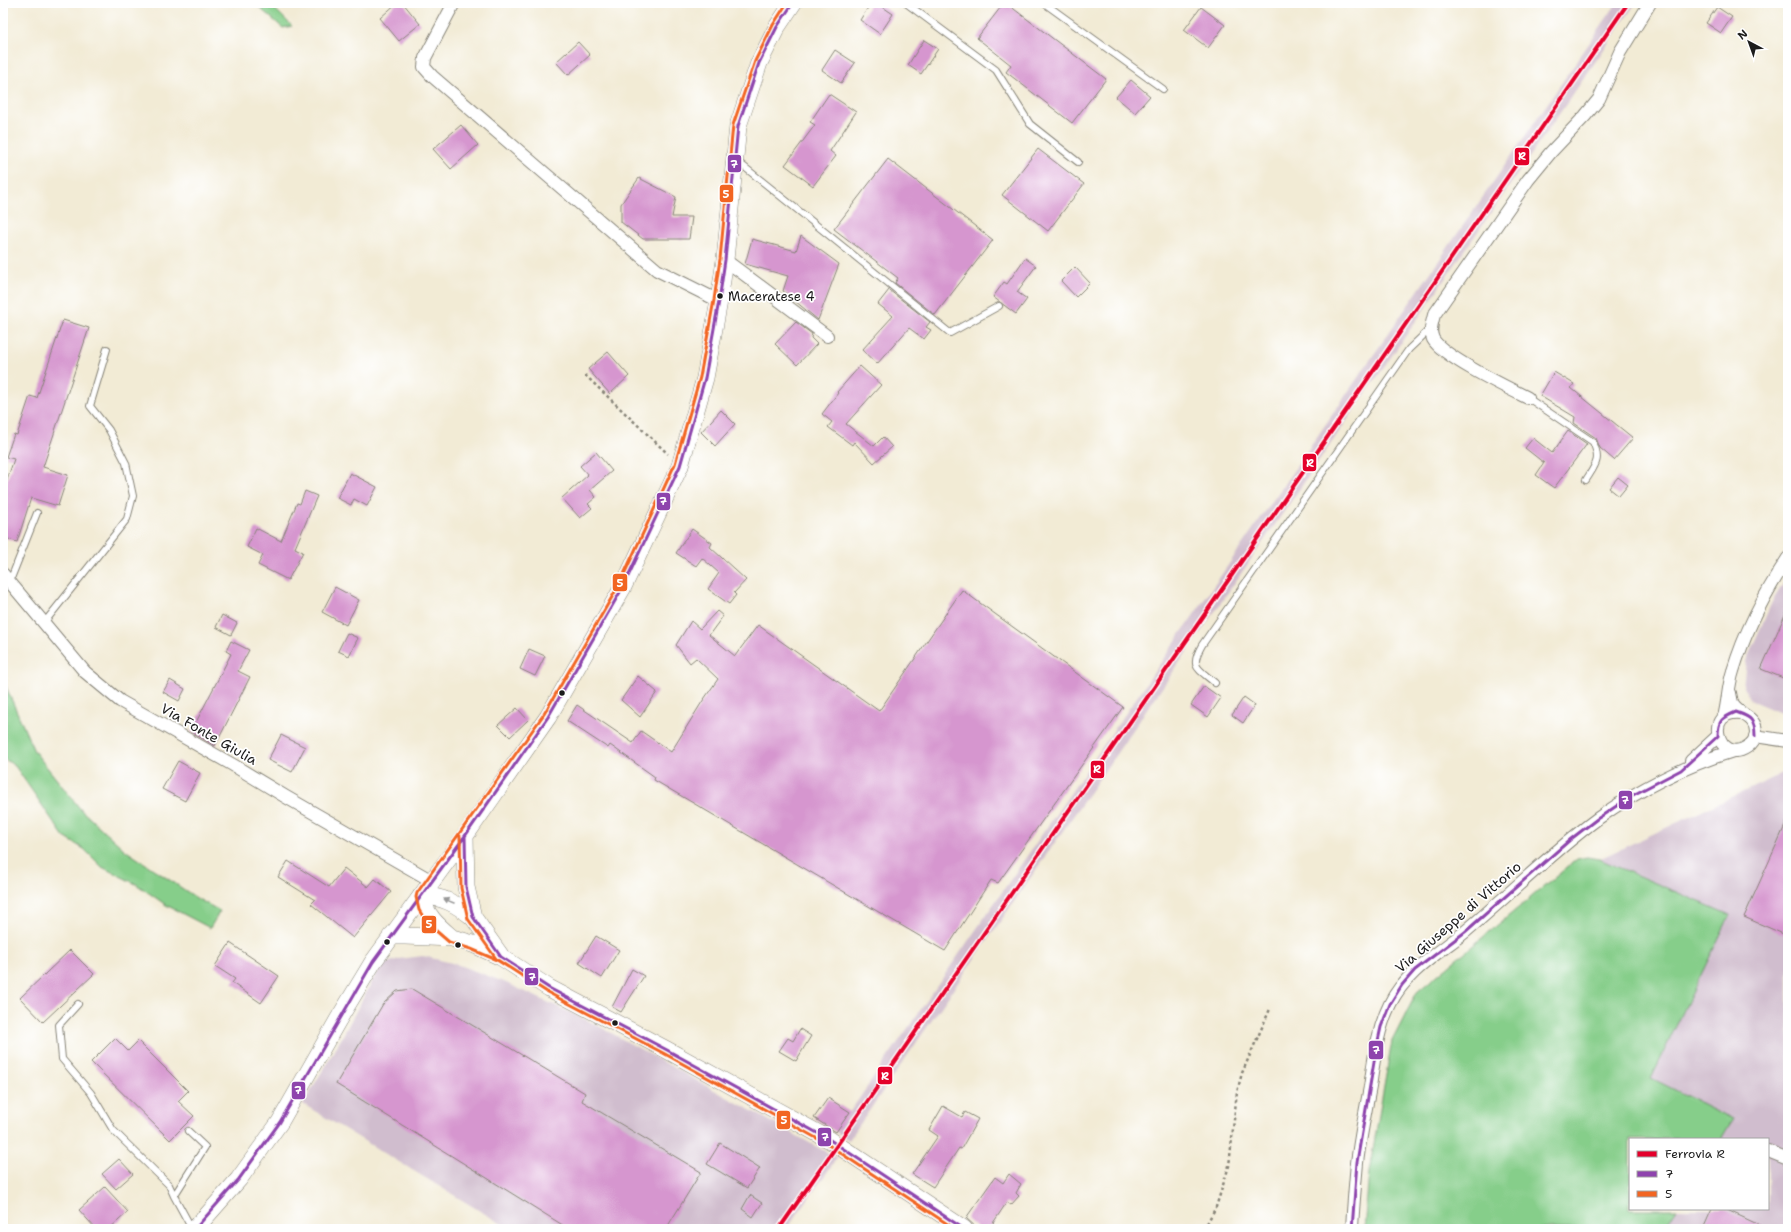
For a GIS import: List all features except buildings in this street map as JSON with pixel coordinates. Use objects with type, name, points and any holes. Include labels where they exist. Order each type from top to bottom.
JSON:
[{"type":"main road","points":[[193,1229],[239,1179],[280,1122],[373,962],[465,836],[552,710],[623,587],[680,466],[705,378],[719,300],[725,260],[738,126],[759,63],[777,27],[793,3]]},
{"type":"main road","points":[[465,836],[466,887],[474,917],[489,942],[501,957]]},
{"type":"main road","points":[[421,896],[432,896],[445,899],[457,904],[474,917]]},
{"type":"main road","points":[[421,896],[424,908],[431,920],[452,938]]},
{"type":"main road","points":[[391,936],[452,938],[473,944],[501,957],[548,988],[667,1050],[834,1142],[964,1229]]},
{"type":"street","points":[[454,3],[425,58],[424,67],[432,76],[657,270],[719,300]]},
{"type":"street","points":[[1528,398],[1485,376],[1445,352],[1433,340],[1430,329],[1434,315],[1528,180],[1599,99],[1620,52],[1650,3]]},
{"type":"street","points":[[725,260],[827,336]]},
{"type":"street","name":"Via Giuseppe di Vittorio","points":[[1681,770],[1718,736],[1718,725],[1724,717],[1732,673],[1749,629],[1762,601],[1788,558]]},
{"type":"street","name":"Via Fonte Giulia","points":[[6,578],[85,672],[120,701],[227,761],[432,881]]},
{"type":"street","points":[[1729,690],[1733,704],[1752,720],[1756,730],[1755,736],[1788,741]]},
{"type":"street","points":[[1724,717],[1730,714],[1742,713]]},
{"type":"street","points":[[1718,736],[1723,746],[1733,751]]},
{"type":"street","name":"Via Giuseppe di Vittorio","points":[[1352,1229],[1357,1162],[1376,1050],[1390,1004],[1402,985],[1415,970],[1465,932],[1571,839],[1597,819],[1656,782],[1681,770],[1705,760],[1744,749],[1749,746],[1755,736]]},
{"type":"street","points":[[1769,1151],[1788,1159]]},
{"type":"lane","points":[[906,3],[996,70],[1030,124],[1078,162]]},
{"type":"lane","points":[[1044,3],[1162,89]]},
{"type":"lane","points":[[734,158],[950,333],[999,306]]},
{"type":"lane","points":[[1215,683],[1196,665],[1195,658],[1202,645],[1409,350],[1430,329]]},
{"type":"lane","points":[[44,623],[127,519],[133,496],[126,463],[109,430],[90,406],[107,349]]},
{"type":"lane","points":[[1528,398],[1593,442],[1598,453],[1597,462],[1586,480]]},
{"type":"lane","points":[[6,578],[37,513]]},
{"type":"lane","points":[[78,1004],[59,1025],[62,1059],[92,1093],[113,1130],[169,1185],[193,1229]]},
{"type":"lane","points":[[174,1196],[205,1147],[188,1131]]},
{"type":"path","points":[[585,375],[680,466]]},
{"type":"path","points":[[1204,1229],[1216,1207],[1229,1166],[1237,1092],[1242,1073],[1270,1009]]},
{"type":"shaded area","points":[[1617,3],[1636,3],[849,1140],[836,1132]]},
{"type":"shaded area","points":[[1788,576],[1788,716],[1750,700],[1743,687],[1746,661],[1772,602]]},
{"type":"shaded area","points":[[1788,771],[1788,1229],[1664,1229],[1676,1210],[1769,1210],[1769,1138],[1722,1138],[1733,1119],[1651,1078],[1730,915],[1599,859]]},
{"type":"shaded area","points":[[423,956],[456,964],[504,982],[595,1024],[837,1158],[787,1229],[510,1229],[303,1104],[341,1039],[381,965],[399,959]]},
{"type":"green space","points":[[254,3],[269,3],[292,26],[283,28]]},
{"type":"green space","points":[[3,680],[34,751],[82,811],[125,850],[198,899],[220,911],[210,928],[166,905],[136,884],[102,867],[84,849],[64,837],[15,766],[3,758]]},
{"type":"green space","points":[[1587,857],[1599,859],[1730,915],[1651,1078],[1733,1119],[1722,1138],[1629,1138],[1629,1210],[1676,1210],[1664,1229],[1364,1229],[1369,1172],[1392,1041],[1417,992],[1577,859]]},
{"type":"rail line","name":"R","points":[[779,1229],[1628,3]]},
{"type":"transit line","name":"5","points":[[787,3],[773,25],[755,61],[733,125],[720,259],[714,300],[700,377],[675,464],[619,585],[544,714],[417,893],[416,897],[419,910],[427,923],[449,942],[471,949],[499,961],[547,992],[665,1054],[827,1144],[955,1229]]},
{"type":"transit line","name":"7","points":[[195,1229],[239,1179],[280,1122],[373,962],[465,836],[548,717],[623,587],[680,466],[705,378],[719,301],[725,260],[738,126],[759,63],[777,27],[793,3]]},
{"type":"transit line","name":"7","points":[[1352,1229],[1357,1162],[1376,1050],[1381,1027],[1390,1004],[1402,985],[1415,970],[1465,932],[1571,839],[1597,819],[1633,795],[1681,770],[1718,736],[1719,726],[1724,718],[1736,712],[1749,718],[1753,723],[1755,736]]},
{"type":"transit line","name":"5","points":[[460,836],[461,888],[468,919],[497,960],[508,967]]},
{"type":"transit line","name":"7","points":[[465,836],[466,887],[473,917],[501,957],[549,988],[667,1050],[830,1140],[964,1229]]},
{"type":"place","name":"Maceratese 4","points":[[720,296]]}]
